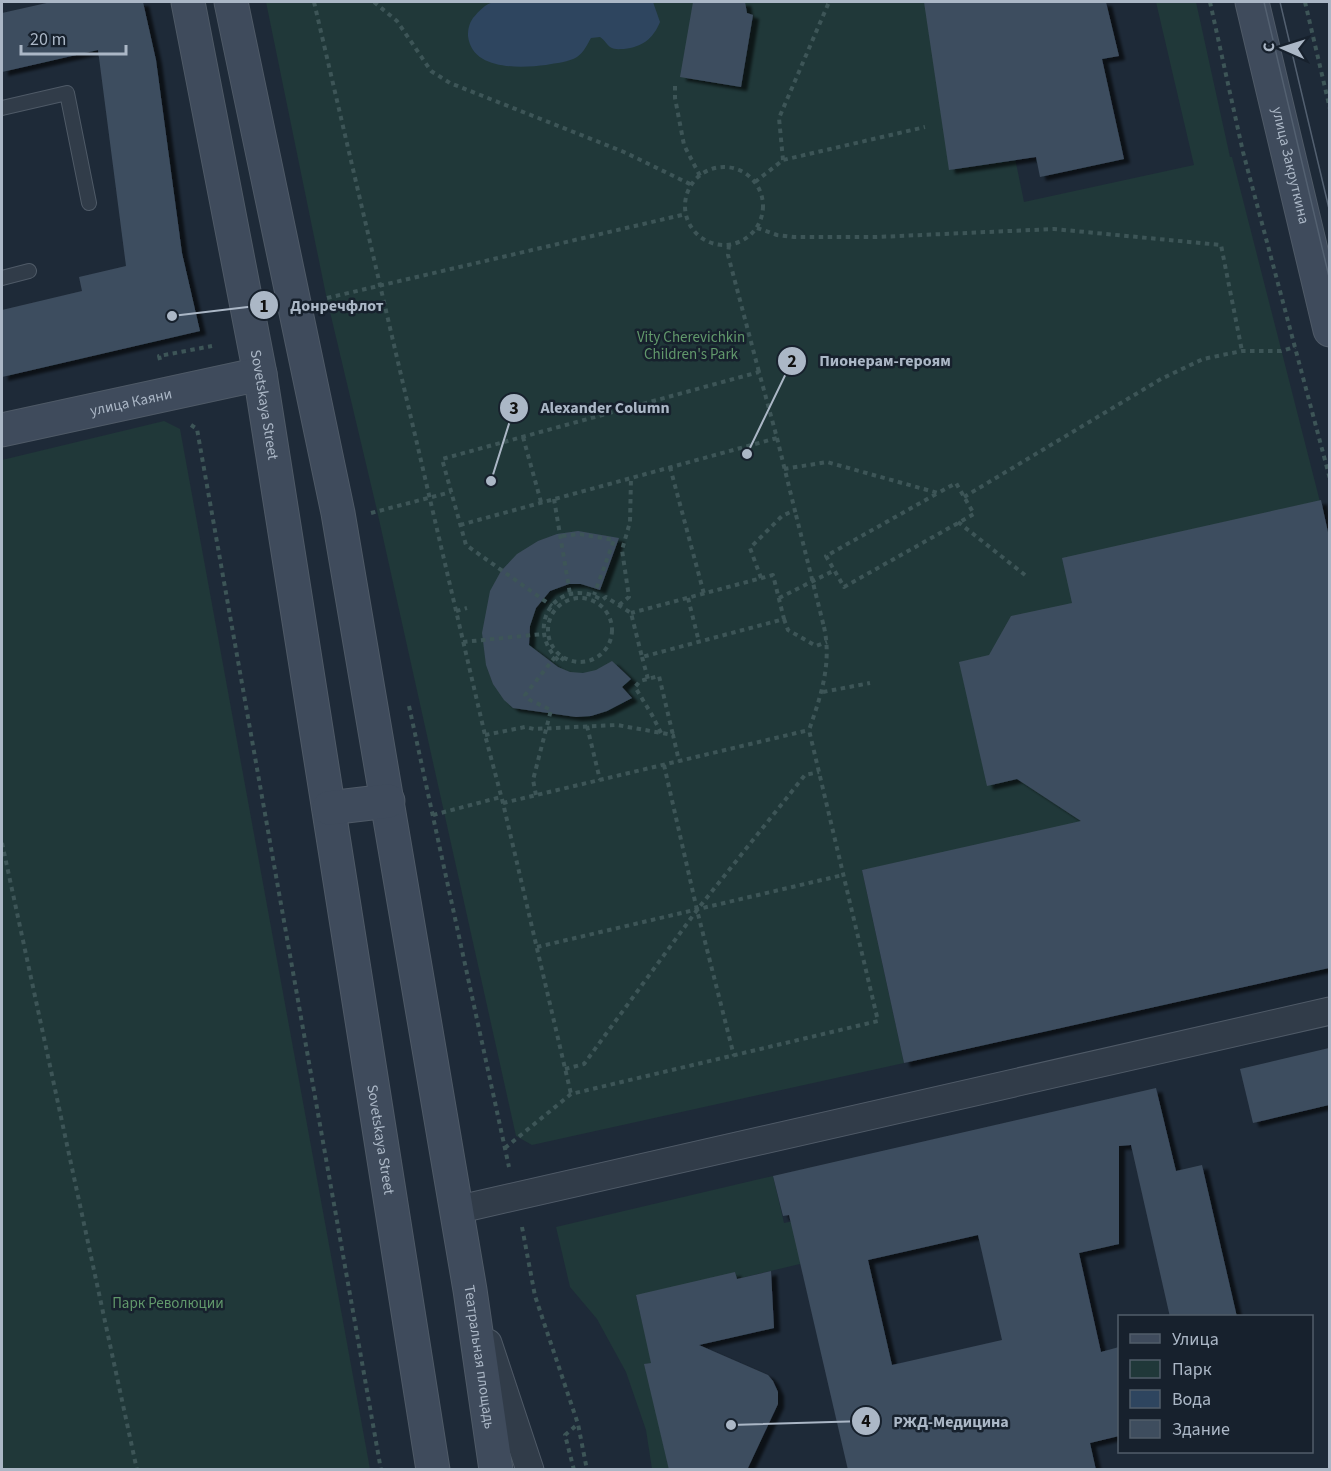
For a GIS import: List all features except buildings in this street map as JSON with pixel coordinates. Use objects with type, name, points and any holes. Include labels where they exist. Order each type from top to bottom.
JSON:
[{"type":"main road","name":"Sovetskaya Street","points":[[188,2],[260,374],[433,1470]]},
{"type":"main road","points":[[231,2],[338,513],[470,1290]]},
{"type":"main road","name":"улица Закруткина","points":[[1252,2],[1329,330]]},
{"type":"main road","name":"улица Каяни","points":[[2,430],[177,406],[260,374]]},
{"type":"main road","points":[[329,808],[388,801]]},
{"type":"main road","name":"Театральная площадь","points":[[470,1290],[496,1470]]},
{"type":"street","points":[[456,1210],[1329,1011]]},
{"type":"street","name":"Театральная площадь","points":[[470,1290],[530,1470]]},
{"type":"lane","points":[[2,108],[67,93],[89,203]]},
{"type":"lane","points":[[2,278],[29,271]]},
{"type":"path","points":[[314,2],[571,1094]]},
{"type":"path","points":[[374,2],[397,21],[431,71],[450,82],[624,152],[692,185]]},
{"type":"path","points":[[783,160],[779,118],[829,2]]},
{"type":"path","points":[[1210,2],[1243,152],[1329,479]]},
{"type":"path","points":[[1305,2],[1329,109]]},
{"type":"path","points":[[675,86],[675,98],[684,145],[700,176]]},
{"type":"path","points":[[755,182],[783,160],[925,127]]},
{"type":"path","points":[[716,168],[735,168],[746,173],[755,182],[764,204],[762,217],[750,236],[740,242],[718,245],[697,235],[686,214],[687,194],[700,176],[716,168]]},
{"type":"path","points":[[319,300],[686,214]]},
{"type":"path","points":[[757,228],[777,235],[794,237],[878,237],[1054,229],[1221,245],[1242,351]]},
{"type":"path","points":[[505,1148],[571,1094],[878,1022],[809,730],[823,692],[827,642],[777,438],[728,255],[729,245]]},
{"type":"path","points":[[213,346],[159,356],[177,406],[197,429],[381,1470]]},
{"type":"path","points":[[964,497],[1161,380],[1203,359],[1242,351],[1281,351],[1295,347]]},
{"type":"path","points":[[552,606],[466,545],[442,459],[759,372]]},
{"type":"path","points":[[523,437],[541,503]]},
{"type":"path","points":[[460,525],[777,438]]},
{"type":"path","points":[[784,469],[827,462],[938,493]]},
{"type":"path","points":[[670,467],[704,594]]},
{"type":"path","points":[[620,605],[629,597],[622,550],[630,522],[631,478]]},
{"type":"path","points":[[956,483],[964,497],[974,514],[844,587],[826,556],[956,483]]},
{"type":"path","points":[[366,514],[451,492]]},
{"type":"path","points":[[554,499],[570,594]]},
{"type":"path","points":[[762,578],[750,548],[782,516],[795,510]]},
{"type":"path","points":[[958,522],[1025,575]]},
{"type":"path","points":[[562,536],[579,534],[614,540],[594,595]]},
{"type":"path","points":[[778,598],[835,570]]},
{"type":"path","points":[[631,613],[773,575],[788,630],[816,646],[827,642]]},
{"type":"path","points":[[564,657],[560,662],[555,657],[546,645],[543,634],[546,615],[552,606],[570,594],[581,593],[594,595],[601,602],[611,620],[611,639],[607,648],[592,661],[573,662],[564,657],[556,652],[548,635],[552,616],[557,609],[572,599],[582,598],[601,602]]},
{"type":"path","points":[[601,602],[606,597],[631,613],[648,679]]},
{"type":"path","points":[[687,598],[699,642]]},
{"type":"path","points":[[456,611],[468,608]]},
{"type":"path","points":[[642,657],[784,619]]},
{"type":"path","points":[[463,642],[543,634]]},
{"type":"path","points":[[536,795],[533,780],[551,711],[525,695],[555,657]]},
{"type":"path","points":[[661,733],[635,687],[640,681],[659,676],[679,761]]},
{"type":"path","points":[[823,692],[870,683]]},
{"type":"path","points":[[407,699],[535,1296],[578,1424],[587,1470]]},
{"type":"path","points":[[485,735],[525,727],[617,725],[673,735]]},
{"type":"path","points":[[587,726],[600,780]]},
{"type":"path","points":[[503,803],[809,730]]},
{"type":"path","points":[[664,765],[697,910],[734,1056]]},
{"type":"path","points":[[565,1069],[584,1064],[697,910],[806,775],[819,772]]},
{"type":"path","points":[[433,815],[501,797]]},
{"type":"path","points":[[2,843],[137,1470]]},
{"type":"path","points":[[537,947],[843,874]]},
{"type":"path","points":[[574,1470],[565,1435],[578,1424]]},
{"type":"green space","name":"Vity Cherevichkin Children's Park","points":[[266,2],[983,2],[1024,202],[1194,165],[1156,2],[1196,2],[1230,157],[1232,157],[1329,537],[1329,787],[1105,837],[862,870],[904,1063],[532,1145],[516,1136],[376,506],[326,295]]},
{"type":"green space","name":"Парк Революции","points":[[164,421],[180,429],[370,1469],[2,1469],[2,460]]},
{"type":"green space","points":[[773,1176],[784,1223],[794,1221],[804,1263],[737,1279],[735,1273],[636,1296],[652,1363],[645,1364],[669,1469],[652,1469],[646,1430],[626,1372],[597,1319],[570,1287],[556,1227]]},
{"type":"water","points":[[494,2],[653,2],[660,22],[646,41],[636,46],[615,49],[600,37],[591,38],[582,53],[570,60],[524,67],[499,65],[478,56],[471,47],[468,36],[473,18],[485,6]]},
{"type":"tram line","points":[[1264,2],[1330,281]]},
{"type":"tram line","points":[[1280,2],[1330,213]]},
{"type":"place","name":"Донречфлот","points":[[172,316]]},
{"type":"place","name":"Пионерам-героям","points":[[747,454]]},
{"type":"place","name":"Alexander Column","points":[[491,481]]},
{"type":"place","name":"РЖД-Медицина","points":[[731,1425]]}]
